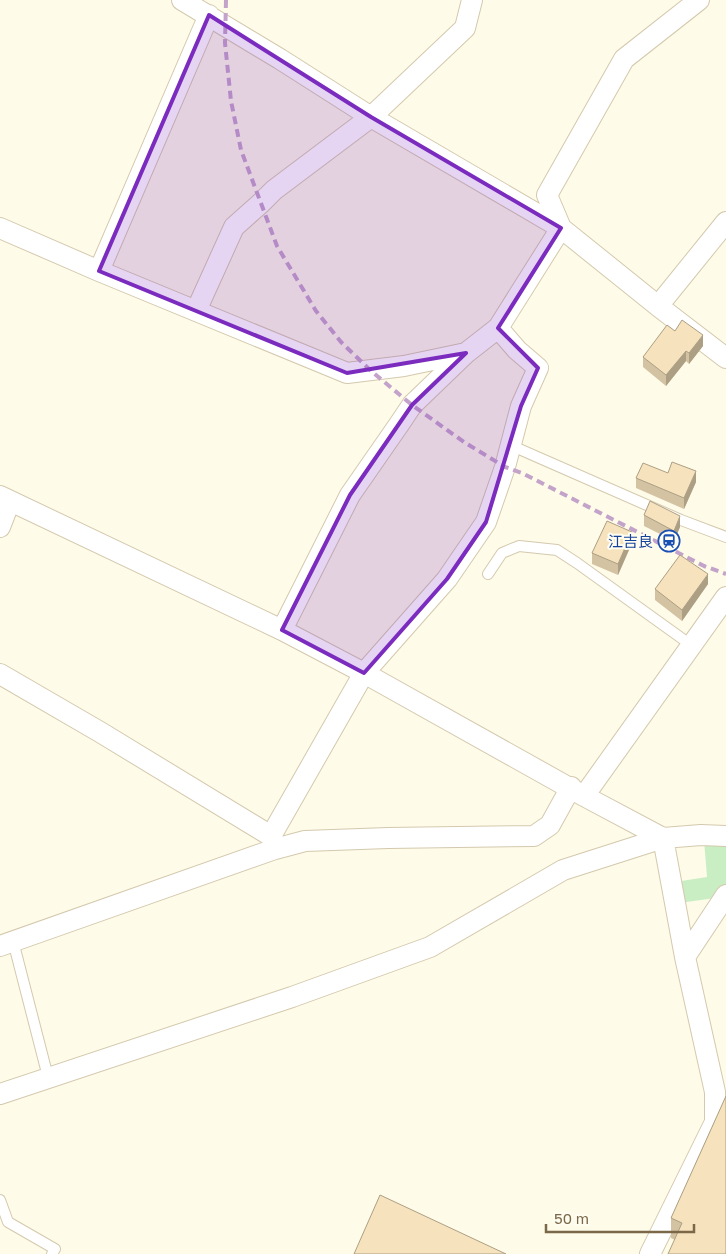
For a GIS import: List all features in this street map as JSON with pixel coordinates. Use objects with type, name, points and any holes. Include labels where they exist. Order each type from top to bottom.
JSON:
[{"type":"street","points":[[182,0],[371,117],[561,228],[726,358]]},
{"type":"street","points":[[196,311],[234,227],[274,190],[371,117],[465,28],[472,0]]},
{"type":"street","points":[[561,228],[547,195],[624,59],[698,0]]},
{"type":"street","points":[[99,271],[209,15]]},
{"type":"street","points":[[658,306],[726,222]]},
{"type":"street","points":[[0,228],[99,271],[347,373],[404,366],[466,353]]},
{"type":"street","points":[[282,630],[350,495],[412,405],[466,353],[498,328],[561,228]]},
{"type":"street","points":[[273,843],[364,673],[448,579],[486,522],[505,467],[521,406],[538,368],[498,328]]},
{"type":"street","points":[[0,527],[5,499],[282,630],[364,673],[663,838]]},
{"type":"street","points":[[4,940],[273,843],[388,838],[534,836],[550,825],[578,791],[726,597]]},
{"type":"street","points":[[0,674],[100,732],[273,843]]},
{"type":"street","points":[[0,1094],[292,997],[430,947],[563,870],[663,838],[701,835],[726,836]]},
{"type":"street","points":[[650,1254],[715,1122],[715,1092],[685,957],[663,838]]},
{"type":"street","points":[[685,957],[726,895]]},
{"type":"lane","points":[[510,445],[681,520],[726,537]]},
{"type":"lane","points":[[488,574],[502,553],[519,546],[557,550],[691,645]]},
{"type":"lane","points":[[4,940],[48,1077]]},
{"type":"lane","points":[[0,1200],[8,1222],[55,1249],[52,1254]]},
{"type":"highlighted area","points":[[209,15],[371,117],[561,228],[498,328],[538,368],[521,406],[486,522],[447,579],[364,673],[282,630],[350,495],[412,405],[466,353],[347,373],[99,271]]},
{"type":"green space","points":[[704,840],[726,841],[726,892],[723,897],[679,903],[675,882],[707,877]]},
{"type":"building","points":[[682,320],[703,335],[689,353],[686,351],[666,375],[643,357],[667,325],[675,331]]},
{"type":"building","points":[[672,462],[696,471],[684,498],[636,478],[643,463],[668,473]]},
{"type":"building","points":[[650,501],[680,516],[674,531],[644,515]]},
{"type":"building","points":[[607,521],[632,532],[618,564],[592,553]]},
{"type":"building","points":[[680,555],[708,574],[682,610],[655,589]]},
{"type":"building","points":[[726,1096],[726,1254],[668,1254],[682,1223],[671,1218]]},
{"type":"building","points":[[380,1195],[506,1254],[354,1254]]},
{"type":"railway","points":[[226,0],[225,43],[231,101],[241,150],[277,246],[316,311],[341,342],[370,370],[412,405],[464,442],[505,467],[522,473],[704,566],[726,574]]},
{"type":"place","name":"江吉良","points":[[669,541]]}]
